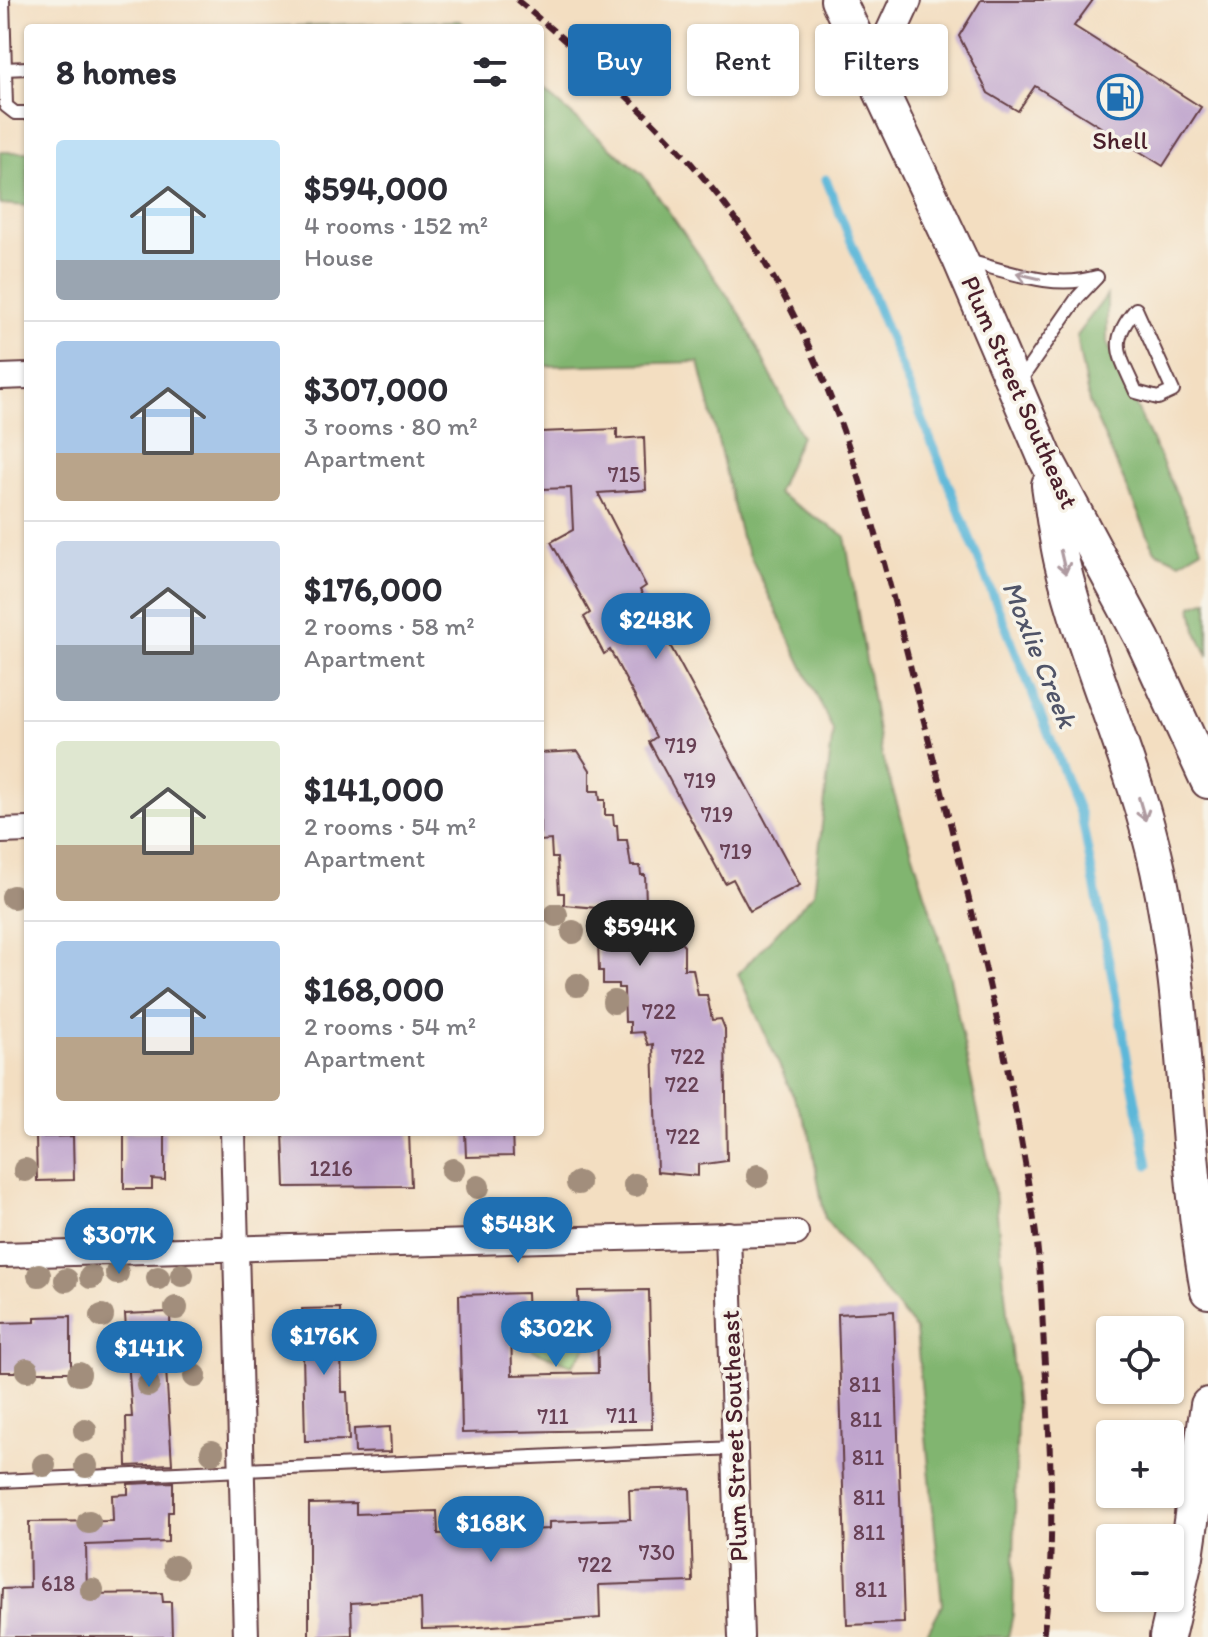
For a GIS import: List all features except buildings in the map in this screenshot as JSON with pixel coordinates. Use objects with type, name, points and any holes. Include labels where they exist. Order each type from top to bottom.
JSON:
[{"type":"main road","name":"Plum Street Southeast","points":[[838,0],[849,24]]},
{"type":"main road","name":"Plum Street Southeast","points":[[882,96],[960,259],[1045,457],[1143,640],[1208,781]]},
{"type":"main road","points":[[1045,457],[1062,563],[1121,737],[1158,868],[1177,987],[1195,1202],[1208,1291]]},
{"type":"main road","points":[[1167,1637],[1188,1544],[1208,1405]]},
{"type":"street","points":[[895,24],[906,0]]},
{"type":"street","points":[[0,377],[24,376]]},
{"type":"street","points":[[0,831],[24,830]]},
{"type":"street","points":[[233,1136],[246,1637]]},
{"type":"street","points":[[0,1255],[796,1233]]},
{"type":"street","name":"Plum Street Southeast","points":[[728,1234],[741,1637]]},
{"type":"lane","points":[[3,0],[6,106],[15,113],[24,113]]},
{"type":"lane","points":[[4,69],[24,68]]},
{"type":"lane","points":[[960,259],[1055,283],[1075,283],[1097,277],[1078,297],[1015,387]]},
{"type":"lane","points":[[1136,309],[1173,391],[1158,398],[1136,392],[1116,348],[1120,328],[1136,309]]},
{"type":"lane","points":[[0,1481],[735,1448]]},
{"type":"green space","points":[[460,21],[464,24],[361,24]]},
{"type":"green space","points":[[544,91],[643,175],[741,315],[801,436],[777,493],[845,536],[882,756],[947,963],[995,1194],[1017,1411],[1013,1614],[1008,1637],[925,1637],[942,1605],[916,1330],[825,1219],[809,1131],[738,974],[814,893],[833,730],[741,537],[699,362],[544,366]]},
{"type":"green space","points":[[0,152],[24,152],[24,206],[0,204]]},
{"type":"green space","points":[[1107,295],[1107,343],[1202,549],[1180,562],[1155,551],[1089,402],[1076,336]]},
{"type":"green space","points":[[1208,600],[1208,656],[1196,630],[1192,606]]},
{"type":"green space","points":[[557,1323],[591,1332],[590,1343],[572,1365],[535,1351],[527,1343],[530,1330]]},
{"type":"waterway","name":"Moxlie Creek","points":[[826,179],[1081,815],[1148,1165]]},
{"type":"railway","points":[[517,0],[644,113],[727,208],[785,299],[814,357],[859,478],[895,604],[973,914],[1025,1164],[1039,1265],[1049,1443],[1051,1540],[1043,1637]]},
{"type":"place","name":"Shell","points":[[1120,97]]}]
